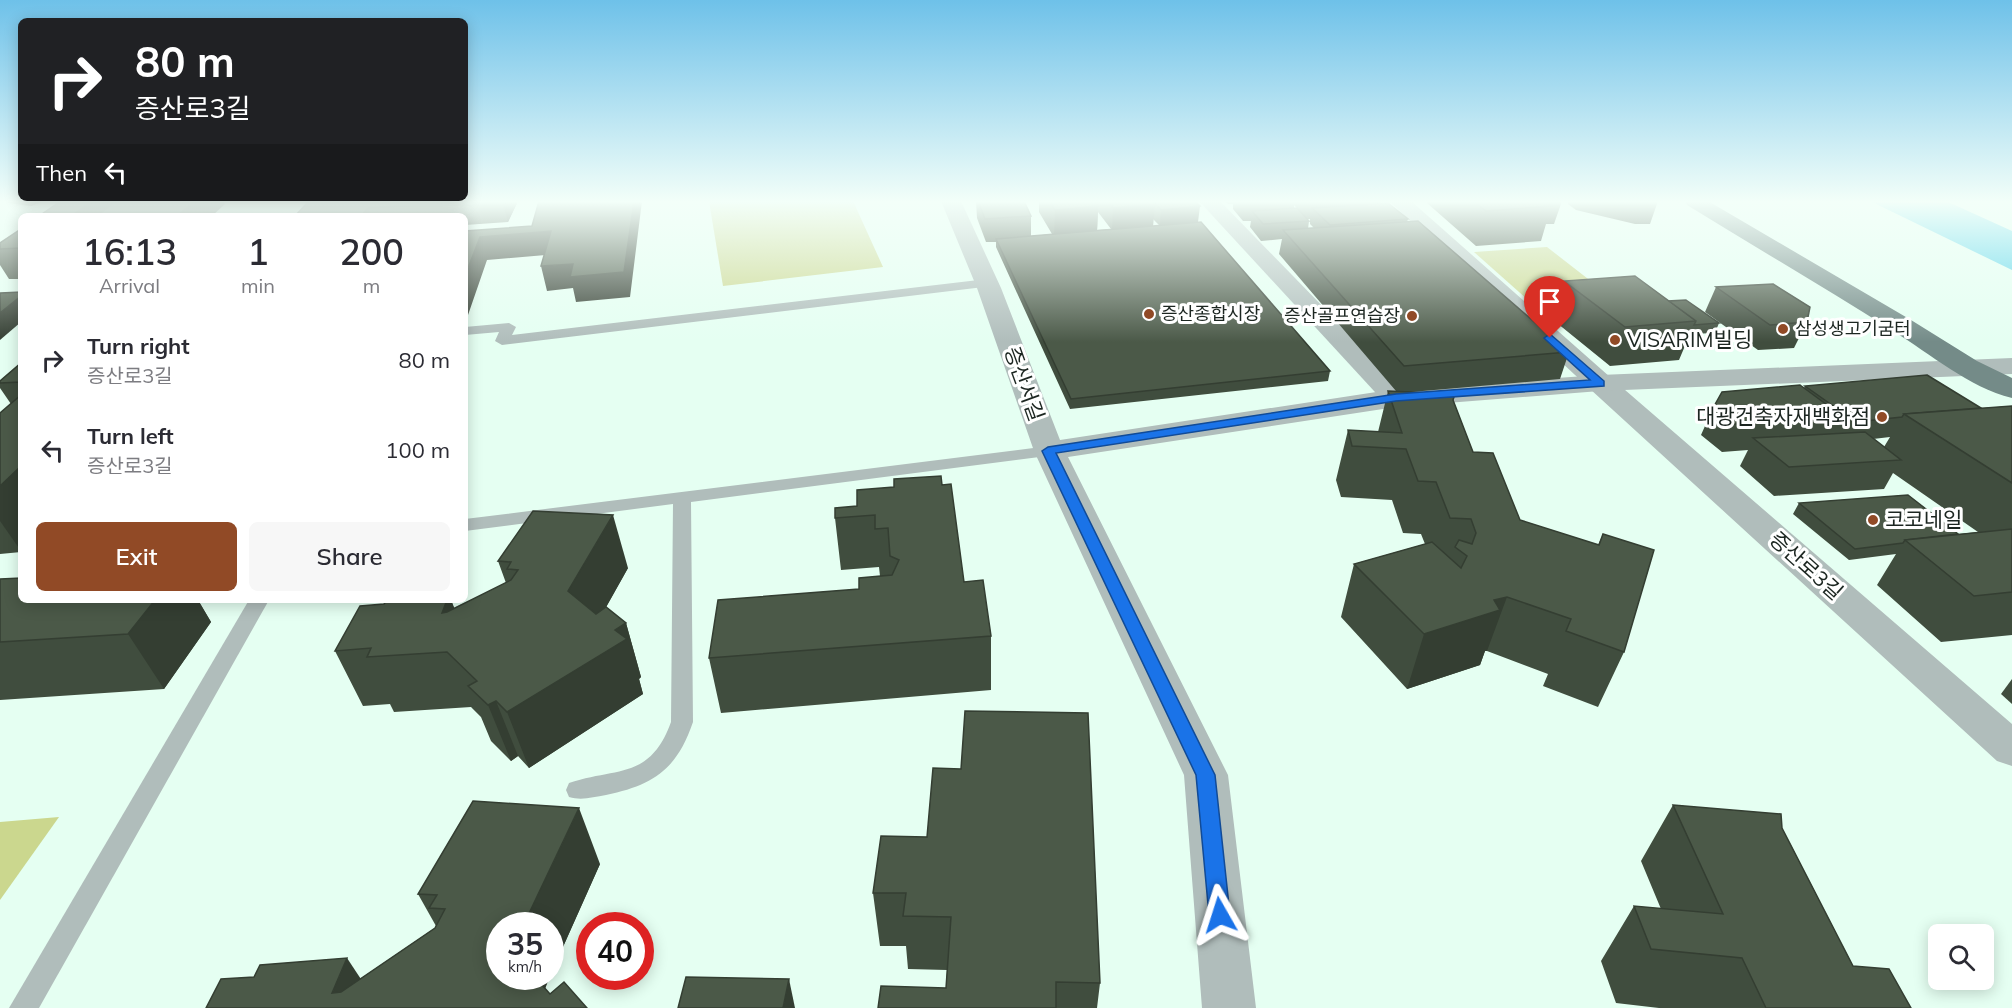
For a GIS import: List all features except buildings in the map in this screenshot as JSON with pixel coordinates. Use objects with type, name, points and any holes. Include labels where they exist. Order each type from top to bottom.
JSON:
[{"type":"main road","points":[[1773,248],[1902,325],[1967,367],[2012,389]]},
{"type":"main road","points":[[1967,367],[2012,408]]},
{"type":"street","name":"증산서길","points":[[972,248],[987,283],[1048,451],[1206,775],[1229,1008]]},
{"type":"street","points":[[1254,248],[1396,398]]},
{"type":"street","name":"증산로3길","points":[[1451,248],[2012,749]]},
{"type":"street","points":[[1048,451],[1396,398],[1600,383],[2012,366]]},
{"type":"lane","points":[[468,331],[509,327],[502,341],[987,283]]},
{"type":"lane","points":[[468,525],[1048,451]]},
{"type":"lane","points":[[578,790],[622,783],[665,759],[677,743],[682,722],[682,498]]},
{"type":"lane","points":[[22,1008],[257,603]]},
{"type":"green space","points":[[717,248],[874,248],[883,267],[723,286]]},
{"type":"green space","points":[[1548,248],[1619,303],[1537,308],[1474,252]]},
{"type":"green space","points":[[59,817],[0,900],[0,822]]},
{"type":"water","points":[[1967,248],[2012,248],[2012,270]]},
{"type":"place","name":"증산종합시장","points":[[1149,314]]},
{"type":"place","name":"증산골프연습장","points":[[1412,316]]},
{"type":"place","name":"삼성생고기굼터","points":[[1783,329]]},
{"type":"place","name":"VISARIM빌딩","points":[[1615,340]]},
{"type":"place","name":"대광건축자재백화점","points":[[1882,417]]},
{"type":"place","name":"코코네일","points":[[1873,520]]},
{"type":"route","points":[[1220,915],[1206,775],[1048,451],[1396,398],[1600,383],[1550,338]]}]
